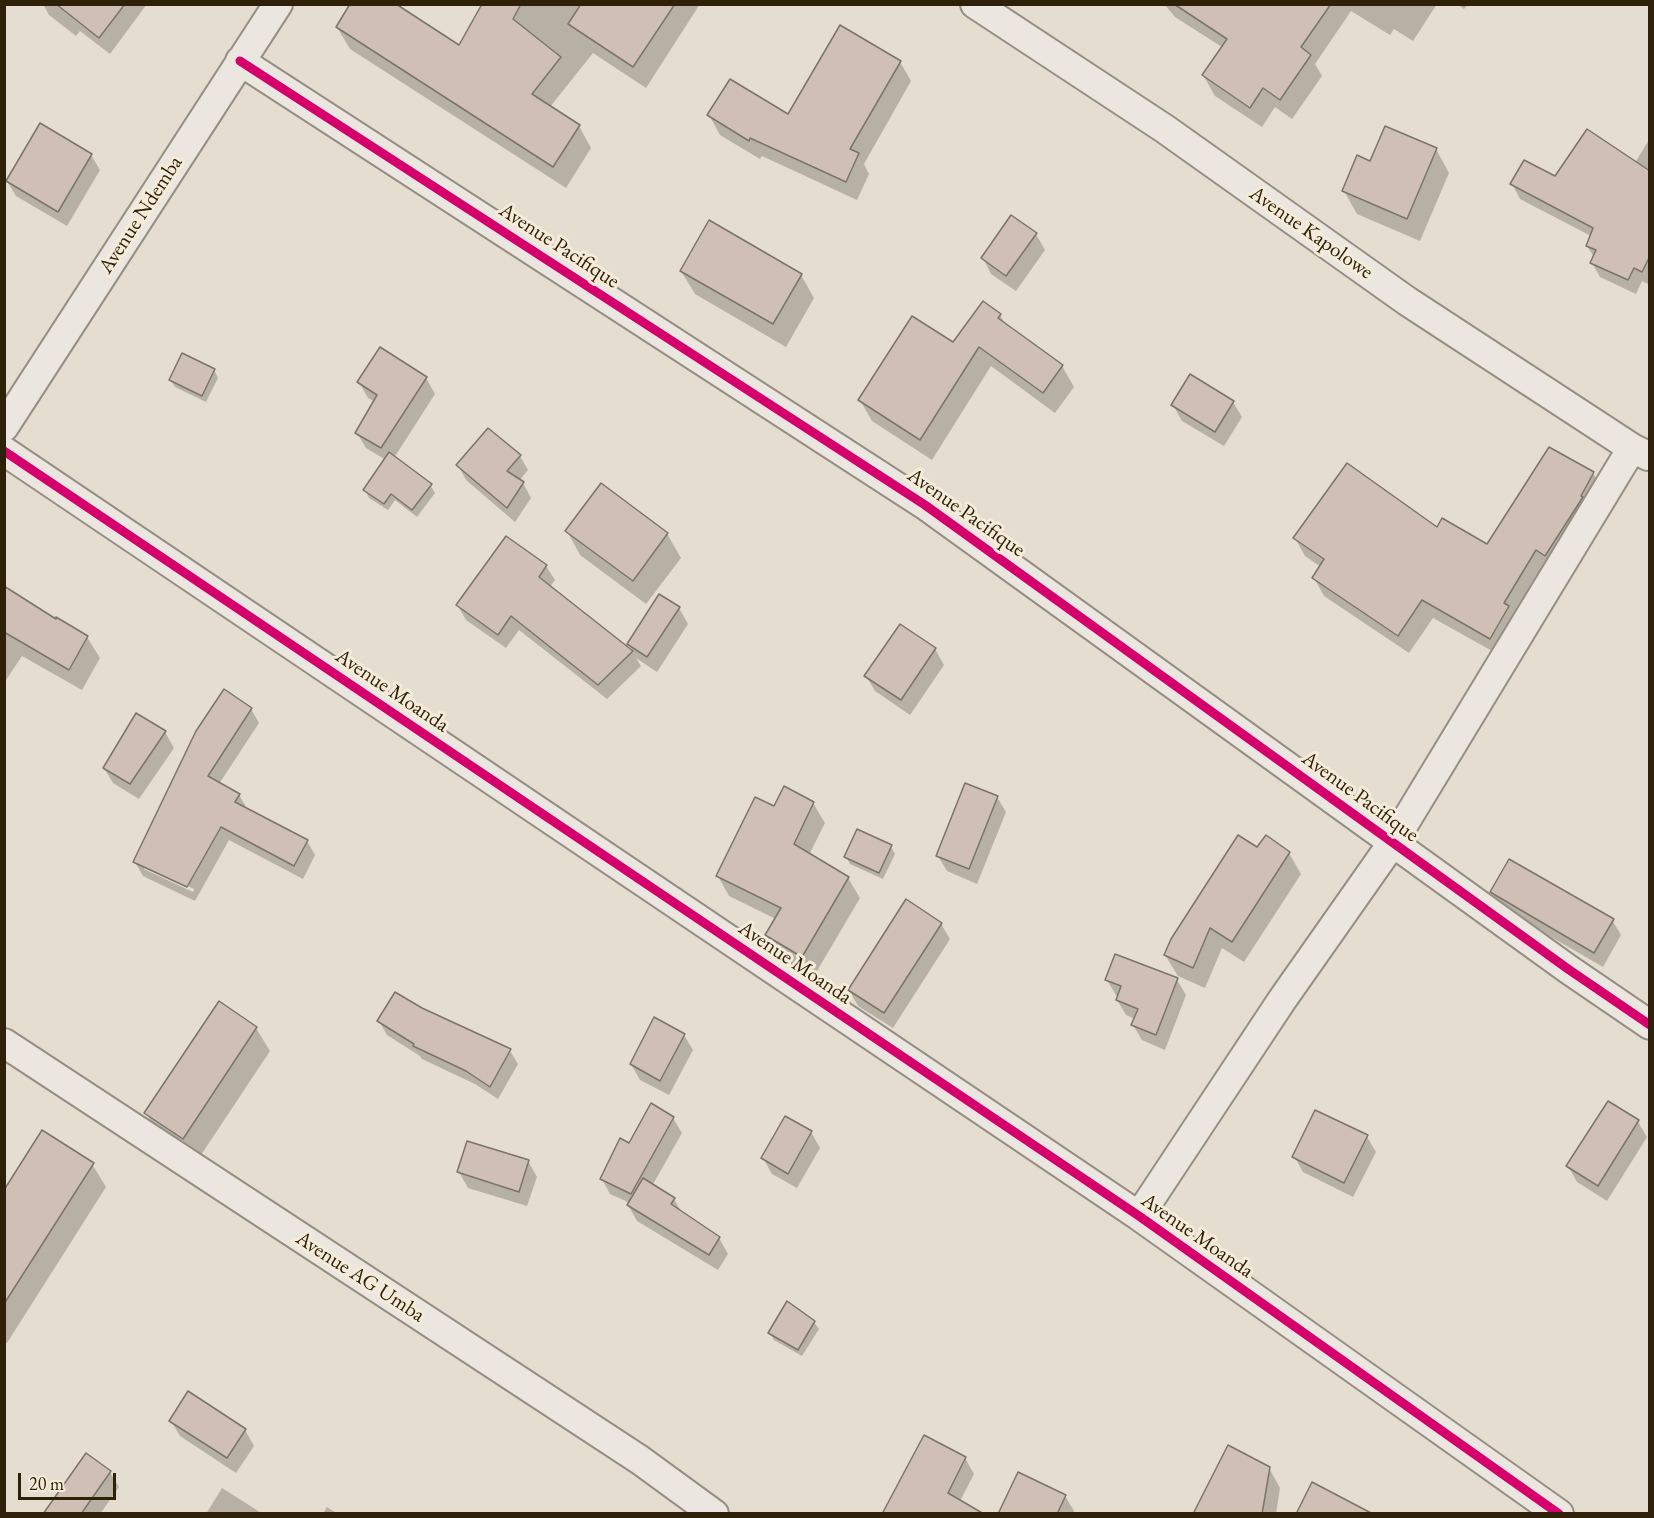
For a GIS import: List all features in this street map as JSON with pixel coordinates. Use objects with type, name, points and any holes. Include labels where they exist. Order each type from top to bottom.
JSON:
[{"type":"street","name":"Avenue Ndemba","points":[[4,427],[278,4]]},
{"type":"street","name":"Avenue Kapolowe","points":[[975,4],[1165,129],[1407,301],[1641,453]]},
{"type":"street","name":"Avenue Pacifique","points":[[240,61],[925,505],[1568,969],[1650,1025]]},
{"type":"street","name":"Avenue Moanda","points":[[4,452],[1139,1216],[1559,1514]]},
{"type":"street","points":[[1139,1216],[1282,1000],[1393,842],[1641,453]]},
{"type":"street","name":"Avenue AG Umba","points":[[4,1043],[640,1460],[714,1514]]},
{"type":"building","points":[[56,4],[125,4],[99,38]]},
{"type":"building","points":[[350,4],[396,4],[459,45],[482,4],[521,4],[513,19],[561,57],[532,94],[580,125],[553,167],[336,27]]},
{"type":"building","points":[[581,4],[675,4],[633,67],[568,24]]},
{"type":"building","points":[[1174,4],[1331,4],[1301,47],[1311,55],[1280,100],[1263,88],[1250,108],[1202,75],[1227,39]]},
{"type":"building","points":[[840,25],[901,61],[850,149],[859,153],[846,182],[750,138],[749,141],[707,115],[730,79],[788,114]]},
{"type":"building","points":[[40,123],[92,154],[58,212],[6,181]]},
{"type":"building","points":[[1385,126],[1437,148],[1407,219],[1342,191],[1357,155],[1370,161]]},
{"type":"building","points":[[1587,129],[1650,171],[1650,256],[1642,272],[1634,268],[1628,280],[1590,263],[1596,250],[1586,246],[1593,228],[1510,184],[1524,160],[1555,176]]},
{"type":"building","points":[[1011,215],[1037,233],[1006,276],[981,258]]},
{"type":"building","points":[[709,220],[802,274],[773,324],[680,271]]},
{"type":"building","points":[[983,301],[1001,314],[998,318],[1063,365],[1043,393],[979,347],[920,440],[858,400],[912,316],[953,342]]},
{"type":"building","points":[[380,347],[427,377],[381,448],[355,433],[377,395],[357,382]]},
{"type":"building","points":[[182,353],[215,369],[202,396],[169,380]]},
{"type":"building","points":[[1190,374],[1234,401],[1215,432],[1171,405]]},
{"type":"building","points":[[488,428],[521,455],[507,471],[524,482],[507,508],[456,465]]},
{"type":"building","points":[[1549,447],[1594,472],[1581,496],[1583,497],[1545,556],[1536,550],[1504,603],[1509,606],[1490,639],[1422,600],[1398,636],[1312,578],[1324,559],[1293,538],[1347,463],[1437,527],[1442,518],[1487,544]]},
{"type":"building","points":[[389,452],[432,484],[412,510],[391,494],[384,504],[363,490]]},
{"type":"building","points":[[601,483],[668,533],[633,581],[565,531]]},
{"type":"building","points":[[506,536],[547,565],[539,577],[633,651],[598,685],[511,616],[498,635],[456,605]]},
{"type":"building","points":[[4,586],[88,636],[69,670],[4,632]]},
{"type":"building","points":[[659,594],[680,607],[647,657],[627,644]]},
{"type":"building","points":[[900,624],[936,648],[901,700],[864,676]]},
{"type":"building","points":[[224,689],[252,708],[208,776],[240,794],[235,802],[308,840],[294,866],[221,827],[187,887],[133,862],[196,731]]},
{"type":"building","points":[[136,713],[166,731],[130,784],[103,768]]},
{"type":"building","points":[[965,783],[998,796],[969,869],[936,856]]},
{"type":"building","points":[[784,786],[814,802],[794,844],[849,877],[802,957],[765,935],[781,908],[716,876],[755,797],[774,806]]},
{"type":"building","points":[[857,829],[892,845],[879,873],[844,857]]},
{"type":"building","points":[[1238,835],[1257,847],[1266,835],[1290,852],[1232,942],[1210,928],[1193,968],[1164,955],[1171,939]]},
{"type":"building","points":[[1509,859],[1614,919],[1594,953],[1490,892]]},
{"type":"building","points":[[906,899],[942,923],[884,1013],[848,990]]},
{"type":"building","points":[[1115,954],[1178,978],[1156,1035],[1131,1025],[1138,1009],[1116,1000],[1121,986],[1105,980]]},
{"type":"building","points":[[395,992],[422,1008],[511,1049],[490,1087],[466,1071],[413,1046],[414,1044],[377,1021]]},
{"type":"building","points":[[219,1001],[257,1027],[183,1139],[144,1113]]},
{"type":"building","points":[[654,1017],[685,1034],[660,1081],[630,1064]]},
{"type":"building","points":[[1608,1101],[1639,1120],[1598,1186],[1566,1166]]},
{"type":"building","points":[[651,1103],[674,1117],[631,1194],[600,1179],[620,1138],[629,1143]]},
{"type":"building","points":[[1315,1110],[1368,1135],[1344,1183],[1292,1157]]},
{"type":"building","points":[[785,1116],[812,1131],[788,1174],[761,1158]]},
{"type":"building","points":[[42,1130],[94,1163],[4,1304],[4,1190]]},
{"type":"building","points":[[467,1141],[529,1160],[519,1192],[457,1172]]},
{"type":"building","points":[[643,1178],[675,1198],[671,1204],[720,1237],[709,1255],[627,1205]]},
{"type":"building","points":[[787,1301],[815,1321],[798,1350],[768,1333]]},
{"type":"building","points":[[188,1391],[246,1429],[227,1458],[169,1421]]},
{"type":"building","points":[[924,1435],[966,1457],[948,1493],[984,1514],[882,1514]]},
{"type":"building","points":[[1228,1445],[1270,1467],[1262,1514],[1193,1514]]},
{"type":"building","points":[[86,1453],[111,1471],[81,1514],[43,1514]]},
{"type":"building","points":[[1018,1472],[1066,1495],[1057,1514],[998,1514]]},
{"type":"building","points":[[1312,1482],[1373,1514],[1296,1514]]},
{"type":"cycle path","points":[[240,61],[925,505],[1568,969],[1650,1025]]},
{"type":"cycle path","points":[[4,451],[1139,1216],[1559,1514]]}]
